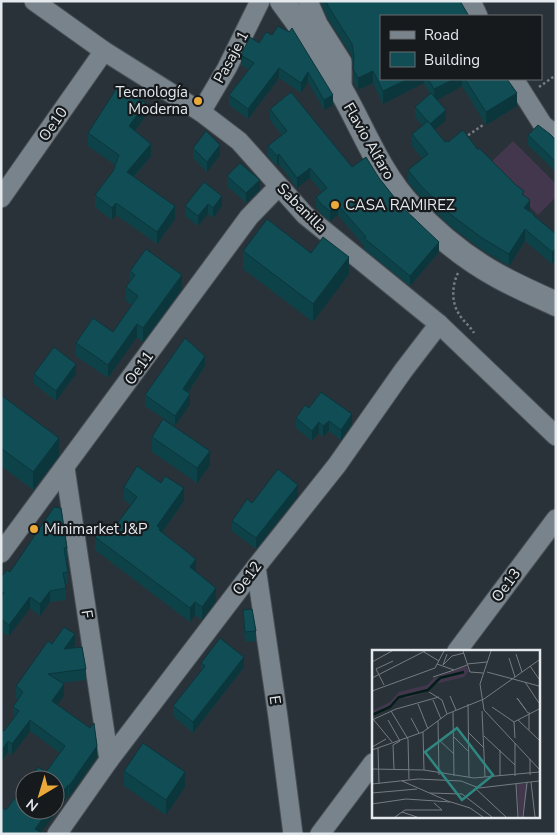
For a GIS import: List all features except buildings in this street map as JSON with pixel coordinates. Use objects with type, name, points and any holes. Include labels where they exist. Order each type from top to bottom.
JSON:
[{"type":"street","name":"Sabanilla","points":[[34,1],[104,51],[200,112],[239,141],[304,215],[438,324],[556,436]]},
{"type":"street","name":"Pasaje 1","points":[[200,112],[226,68],[260,1]]},
{"type":"street","name":"Flavio Alfaro","points":[[282,1],[306,33],[342,92],[380,165],[410,206],[440,235],[468,257],[497,276],[556,304]]},
{"type":"street","points":[[308,1],[318,24],[342,62],[342,92]]},
{"type":"street","points":[[471,1],[478,15]]},
{"type":"street","name":"Oe10","points":[[1,198],[104,51]]},
{"type":"street","points":[[515,80],[543,125],[556,135]]},
{"type":"street","name":"Oe11","points":[[1,553],[249,217],[279,186]]},
{"type":"street","name":"Oe12","points":[[57,834],[110,760],[256,566],[337,465],[438,324]]},
{"type":"street","name":"F","points":[[65,468],[110,760]]},
{"type":"street","name":"Oe13","points":[[458,650],[556,519]]},
{"type":"street","name":"E","points":[[256,566],[293,834]]},
{"type":"street","points":[[320,834],[372,764]]},
{"type":"path","points":[[526,97],[556,75]]},
{"type":"path","points":[[457,143],[483,125]]},
{"type":"path","points":[[467,351],[474,343],[474,333],[458,313],[453,289],[455,279],[468,257]]},
{"type":"shaded area","points":[[513,141],[556,184],[556,197],[538,215],[488,165]]},
{"type":"place","name":"Tecnología Moderna","points":[[198,101]]},
{"type":"place","name":"CASA RAMIREZ","points":[[335,205]]},
{"type":"place","name":"Minimarket J&P","points":[[34,529]]}]
